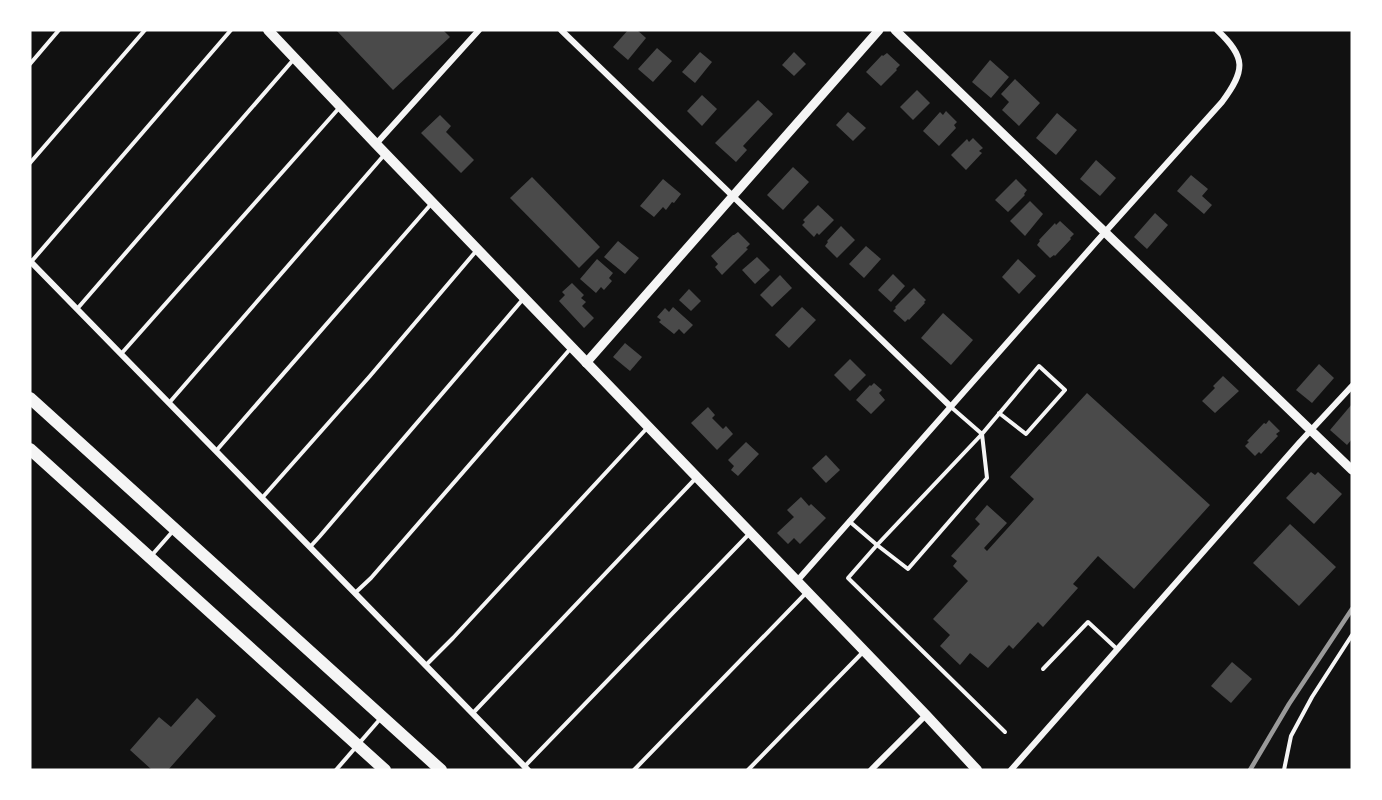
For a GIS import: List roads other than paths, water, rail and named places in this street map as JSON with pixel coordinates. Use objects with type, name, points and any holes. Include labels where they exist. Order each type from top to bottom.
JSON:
[{"type":"main road","points":[[268,30],[977,770]]},
{"type":"main road","points":[[30,398],[441,770]]},
{"type":"main road","points":[[30,449],[385,770]]},
{"type":"street","points":[[376,144],[478,30]]},
{"type":"street","points":[[561,30],[950,406]]},
{"type":"street","points":[[586,363],[879,30]]},
{"type":"street","points":[[895,30],[1352,470]]},
{"type":"street","points":[[797,581],[1232,89],[1240,70],[1238,54],[1217,30]]},
{"type":"street","points":[[30,262],[526,768]]},
{"type":"street","points":[[1011,770],[1352,386]]},
{"type":"street","points":[[871,770],[926,715]]},
{"type":"lane","points":[[30,64],[59,30]]},
{"type":"lane","points":[[30,163],[145,30]]},
{"type":"lane","points":[[30,262],[231,30]]},
{"type":"lane","points":[[77,309],[295,58]]},
{"type":"lane","points":[[121,354],[340,106]]},
{"type":"lane","points":[[169,403],[385,154]]},
{"type":"lane","points":[[216,451],[432,202]]},
{"type":"lane","points":[[262,498],[370,376],[477,249]]},
{"type":"lane","points":[[309,547],[524,298]]},
{"type":"lane","points":[[355,593],[387,560],[572,347]]},
{"type":"lane","points":[[999,413],[1026,434],[1065,390],[1039,366],[999,413],[982,434],[848,578],[1005,732]]},
{"type":"lane","points":[[849,521],[908,569],[987,478],[982,434],[950,406]]},
{"type":"lane","points":[[426,666],[648,427]]},
{"type":"lane","points":[[472,713],[697,477]]},
{"type":"lane","points":[[150,557],[174,529]]},
{"type":"lane","points":[[526,768],[750,532]]},
{"type":"lane","points":[[634,770],[808,592]]},
{"type":"lane","points":[[1043,669],[1088,622],[1117,649]]},
{"type":"lane","points":[[1284,770],[1291,736],[1312,697],[1352,635]]},
{"type":"lane","points":[[748,770],[864,651]]},
{"type":"lane","points":[[336,770],[382,717]]},
{"type":"railway","points":[[1250,770],[1289,704],[1352,609]]}]
